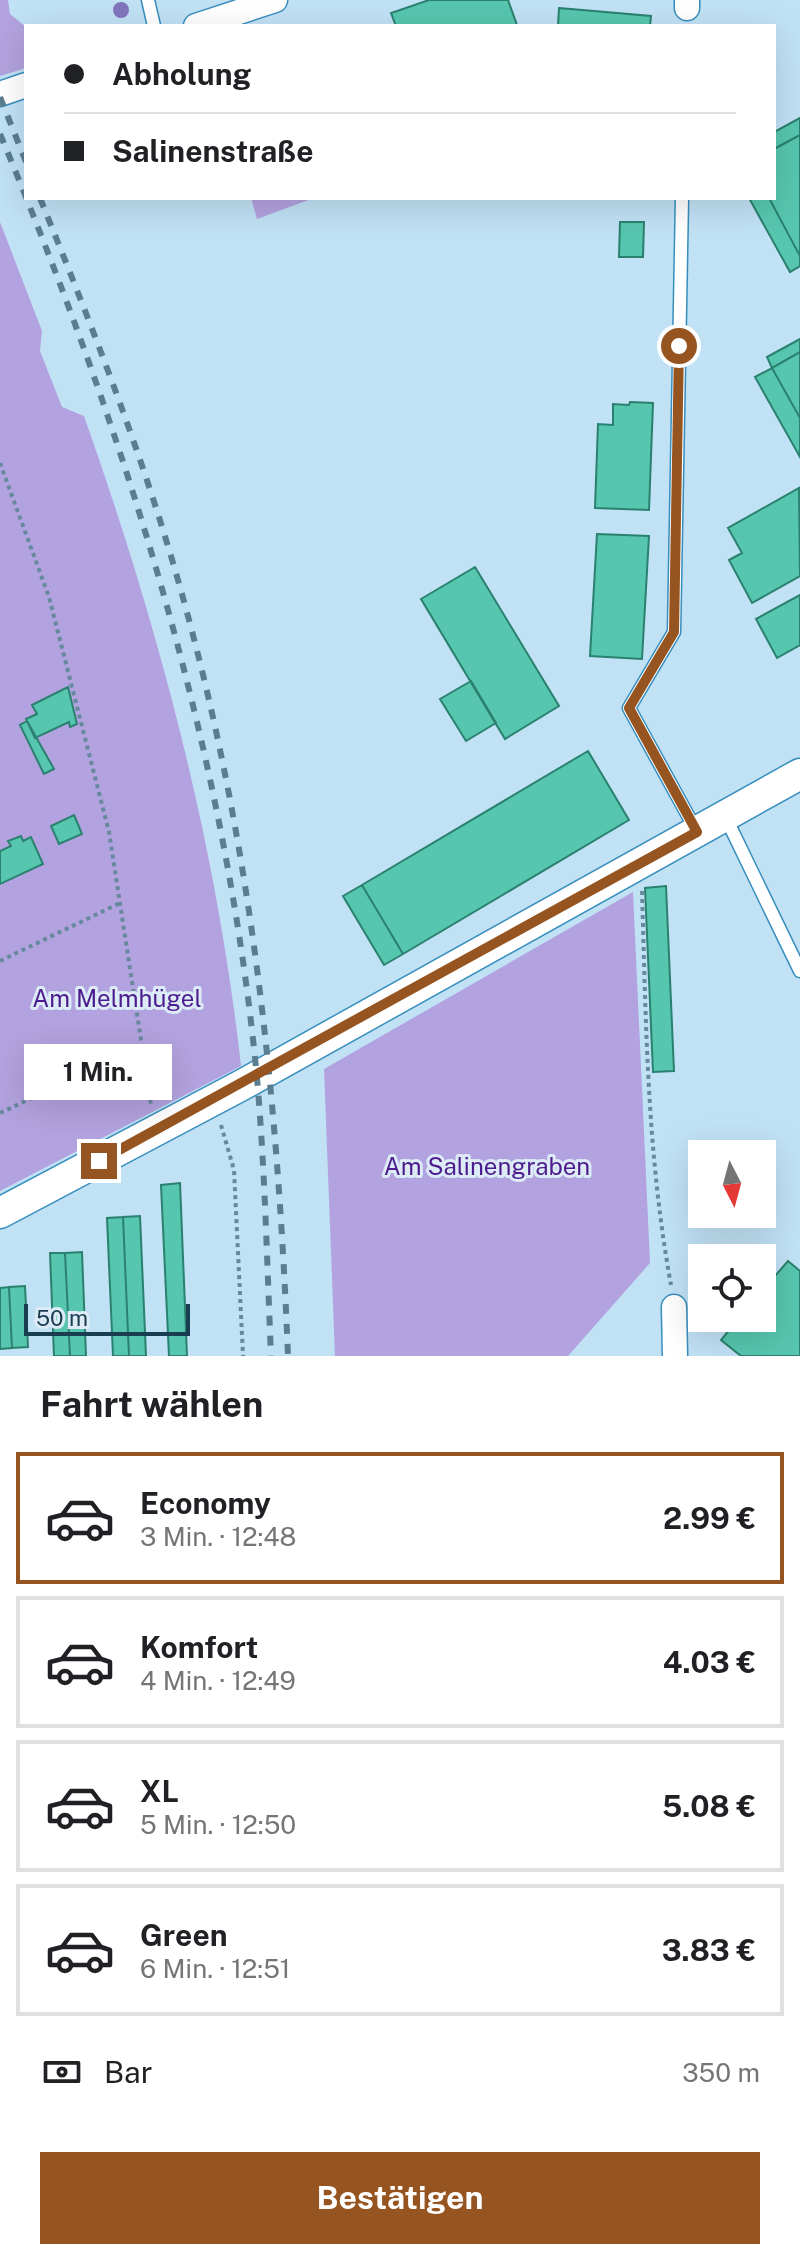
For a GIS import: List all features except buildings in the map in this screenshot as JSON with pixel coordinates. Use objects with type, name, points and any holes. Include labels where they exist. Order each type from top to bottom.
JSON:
[{"type":"street","points":[[202,24],[275,0]]},
{"type":"street","points":[[0,94],[24,86]]},
{"type":"street","points":[[0,1213],[214,1100],[800,774]]},
{"type":"street","points":[[674,1307],[675,1356]]},
{"type":"lane","points":[[148,0],[154,24]]},
{"type":"lane","points":[[682,200],[674,632],[629,708],[697,832]]},
{"type":"lane","points":[[725,816],[800,971]]},
{"type":"path","points":[[0,466],[49,597],[109,832],[153,1117],[159,1129]]},
{"type":"path","points":[[641,864],[647,1072],[660,1227],[674,1307]]},
{"type":"path","points":[[0,961],[122,902]]},
{"type":"path","points":[[0,1113],[142,1046]]},
{"type":"path","points":[[214,1100],[234,1170],[243,1356]]},
{"type":"green space","points":[[0,0],[8,0],[10,14],[24,25],[24,69],[0,76]]},
{"type":"green space","points":[[252,200],[309,200],[257,219]]},
{"type":"green space","name":"Am Melmhügel","points":[[0,222],[42,331],[40,351],[62,407],[84,416],[160,656],[200,818],[230,982],[241,1066],[0,1191]]},
{"type":"green space","name":"Am Salinengraben","points":[[633,892],[650,1263],[568,1356],[335,1356],[324,1069]]},
{"type":"railway","points":[[0,97],[24,157]]},
{"type":"railway","points":[[0,134],[24,193]]},
{"type":"railway","points":[[27,200],[89,362],[129,479],[195,715],[221,835],[242,956],[257,1078],[271,1356]]},
{"type":"railway","points":[[41,200],[102,354],[158,513],[212,711],[246,894],[259,985],[277,1170],[288,1356]]},
{"type":"route","points":[[99,1161],[697,832],[629,708],[674,632],[679,346]]}]
